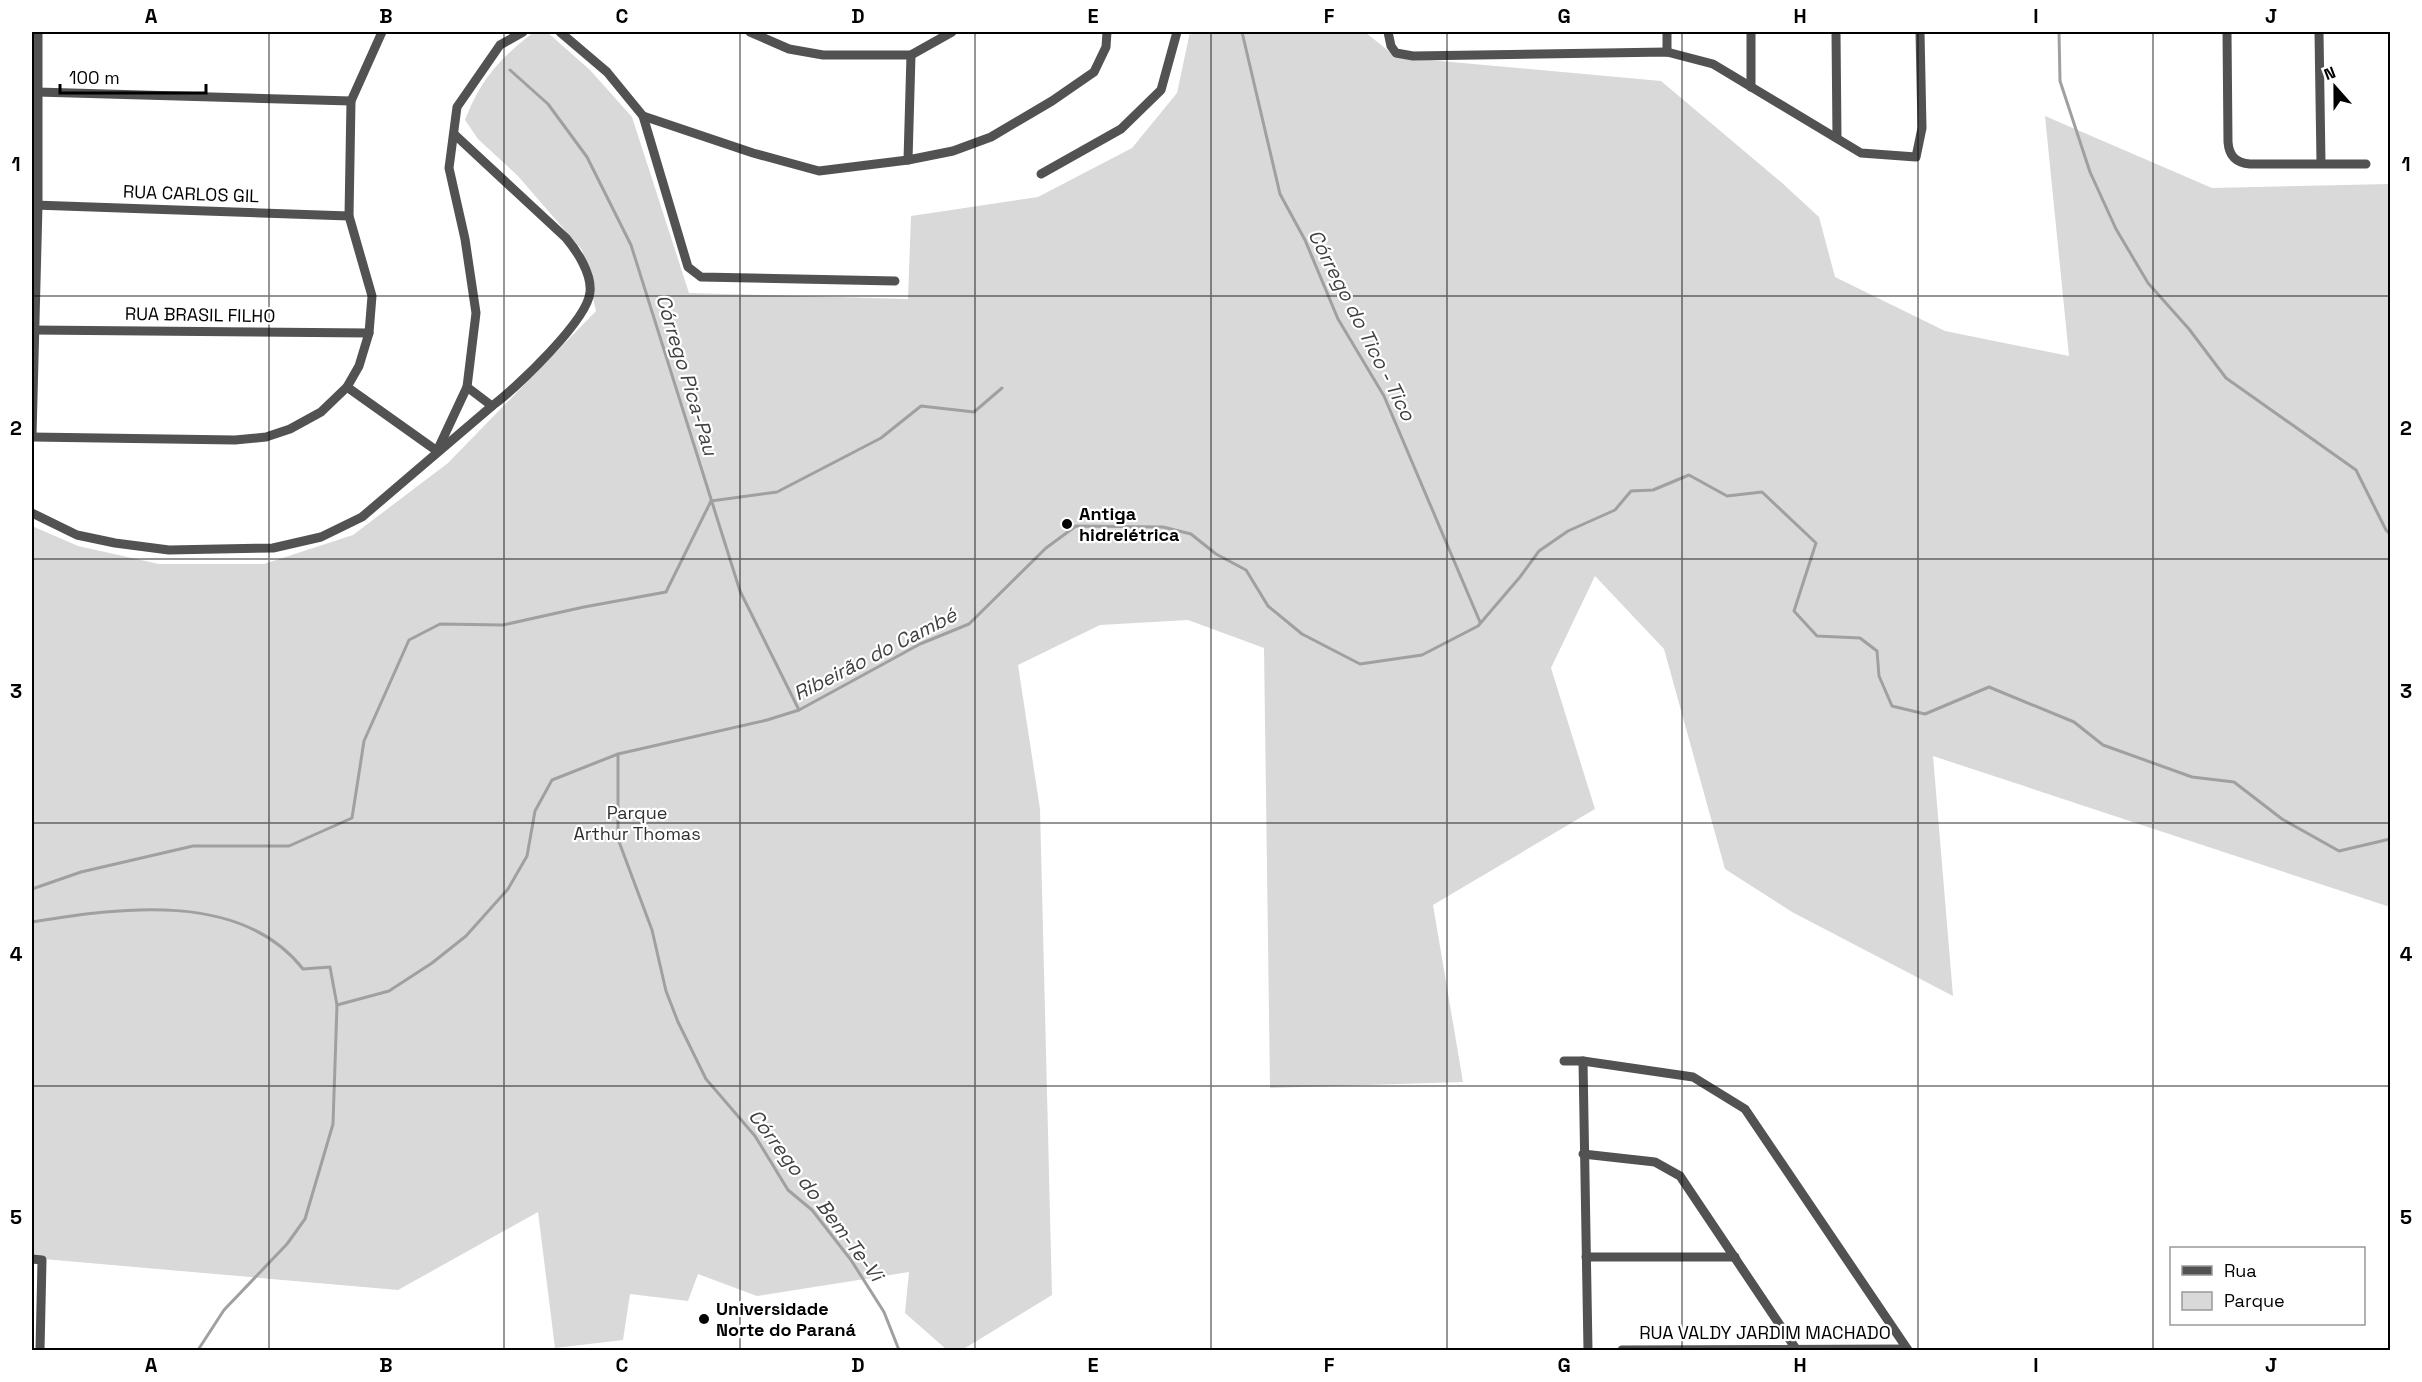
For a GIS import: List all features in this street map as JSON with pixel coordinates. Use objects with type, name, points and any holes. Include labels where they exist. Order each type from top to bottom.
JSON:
[{"type":"street","points":[[38,32],[32,436],[236,440],[266,438],[290,429],[321,412],[347,387],[359,366],[369,333],[372,296],[349,216],[351,101],[382,32]]},
{"type":"street","points":[[436,451],[467,387],[476,313],[465,239],[449,168],[457,107],[500,45],[523,32]]},
{"type":"street","points":[[560,32],[607,72],[643,116],[688,267],[701,277],[895,281]]},
{"type":"street","points":[[750,32],[789,49],[823,56],[911,55],[952,32]]},
{"type":"street","points":[[643,116],[753,153],[819,171],[953,152],[991,137],[1052,101],[1094,72],[1106,47],[1107,32]]},
{"type":"street","points":[[1041,174],[1120,129],[1161,90],[1177,32]]},
{"type":"street","points":[[1388,32],[1391,46],[1396,53],[1413,56],[1667,52],[1713,64],[1861,153],[1916,158],[1922,128],[1920,32]]},
{"type":"street","points":[[1666,32],[1667,52]]},
{"type":"street","points":[[1751,32],[1751,87]]},
{"type":"street","points":[[1836,32],[1837,138]]},
{"type":"street","points":[[2227,32],[2228,142],[2231,155],[2235,160],[2250,164],[2366,164]]},
{"type":"street","points":[[2319,32],[2321,164]]},
{"type":"street","points":[[908,160],[911,55]]},
{"type":"street","points":[[37,92],[351,101]]},
{"type":"street","points":[[32,513],[77,535],[169,550],[273,548],[321,537],[362,517],[436,451],[511,392],[544,358],[583,311],[591,290],[575,248],[454,134]]},
{"type":"street","name":"RUA CARLOS GIL","points":[[35,205],[349,216]]},
{"type":"street","name":"RUA BRASIL FILHO","points":[[32,330],[369,333]]},
{"type":"street","points":[[347,387],[436,451]]},
{"type":"street","points":[[467,387],[492,406]]},
{"type":"street","points":[[1564,1061],[1583,1061],[1693,1077],[1745,1109],[1907,1350]]},
{"type":"street","points":[[1583,1061],[1588,1350]]},
{"type":"street","points":[[1583,1154],[1655,1162],[1680,1176],[1796,1349]]},
{"type":"street","points":[[1586,1257],[1735,1257]]},
{"type":"street","points":[[32,1259],[42,1260],[40,1350]]},
{"type":"street","name":"RUA VALDY JARDIM MACHADO","points":[[1622,1350],[1907,1350]]},
{"type":"green space","name":"Parque Arthur Thomas","points":[[534,32],[547,32],[590,70],[632,117],[689,293],[908,299],[911,216],[1038,197],[1132,148],[1177,93],[1190,32],[1365,32],[1396,57],[1661,81],[1819,217],[1835,277],[1945,331],[2069,356],[2045,116],[2212,188],[2390,184],[2390,907],[1933,756],[1953,996],[1792,912],[1725,869],[1664,649],[1595,576],[1551,668],[1595,809],[1433,905],[1463,1082],[1270,1088],[1264,648],[1188,620],[1100,625],[1018,665],[1040,809],[1052,1295],[962,1350],[947,1350],[905,1313],[909,1272],[757,1296],[698,1274],[688,1301],[630,1294],[623,1340],[555,1348],[538,1212],[398,1290],[32,1258],[32,526],[78,546],[159,564],[264,564],[353,535],[448,463],[596,311],[582,250],[518,176],[478,139],[465,120],[478,93],[493,70],[501,60]]},
{"type":"waterway","name":"Córrego do Tico - Tico","points":[[1242,32],[1280,194],[1305,240],[1338,319],[1384,396],[1480,622]]},
{"type":"waterway","points":[[2059,32],[2060,81],[2090,172],[2116,229],[2148,283],[2189,329],[2226,378],[2356,470],[2390,534]]},
{"type":"waterway","name":"Córrego Pica-Pau","points":[[510,70],[548,104],[587,157],[631,245],[740,591],[799,710]]},
{"type":"waterway","points":[[32,889],[81,872],[193,846],[289,846],[352,818],[364,741],[409,640],[440,624],[503,625],[666,592],[711,501],[777,492],[881,438],[921,406],[974,412],[1002,388]]},
{"type":"waterway","name":"Ribeirão do Cambé","points":[[32,922],[102,912],[140,910],[177,911],[213,916],[247,926],[277,944],[303,969],[330,967],[337,1005],[389,991],[432,963],[466,936],[508,889],[527,856],[535,811],[552,780],[618,754],[767,720],[799,710],[920,644],[969,624],[1046,548],[1076,526],[1163,527],[1191,534],[1216,554],[1246,570],[1268,606],[1302,634],[1360,664],[1422,655],[1478,626],[1539,551],[1568,531],[1615,510],[1631,491],[1653,490],[1689,475],[1727,496],[1762,492],[1816,543],[1794,611],[1817,636],[1860,638],[1877,651],[1879,676],[1892,706],[1925,714],[1989,687],[2074,722],[2103,745],[2192,777],[2234,782],[2282,819],[2339,851],[2390,839]]},
{"type":"waterway","name":"Córrego do Bem-Te-Vi","points":[[618,754],[618,839],[652,930],[666,991],[678,1022],[706,1079],[755,1136],[788,1190],[812,1210],[851,1260],[884,1312],[899,1350]]},
{"type":"waterway","points":[[198,1350],[224,1310],[287,1244],[305,1219],[333,1124],[337,1005]]},
{"type":"place","name":"Antiga hidrelétrica","points":[[1067,524]]},
{"type":"place","name":"Universidade Norte do Paraná","points":[[704,1319]]}]
